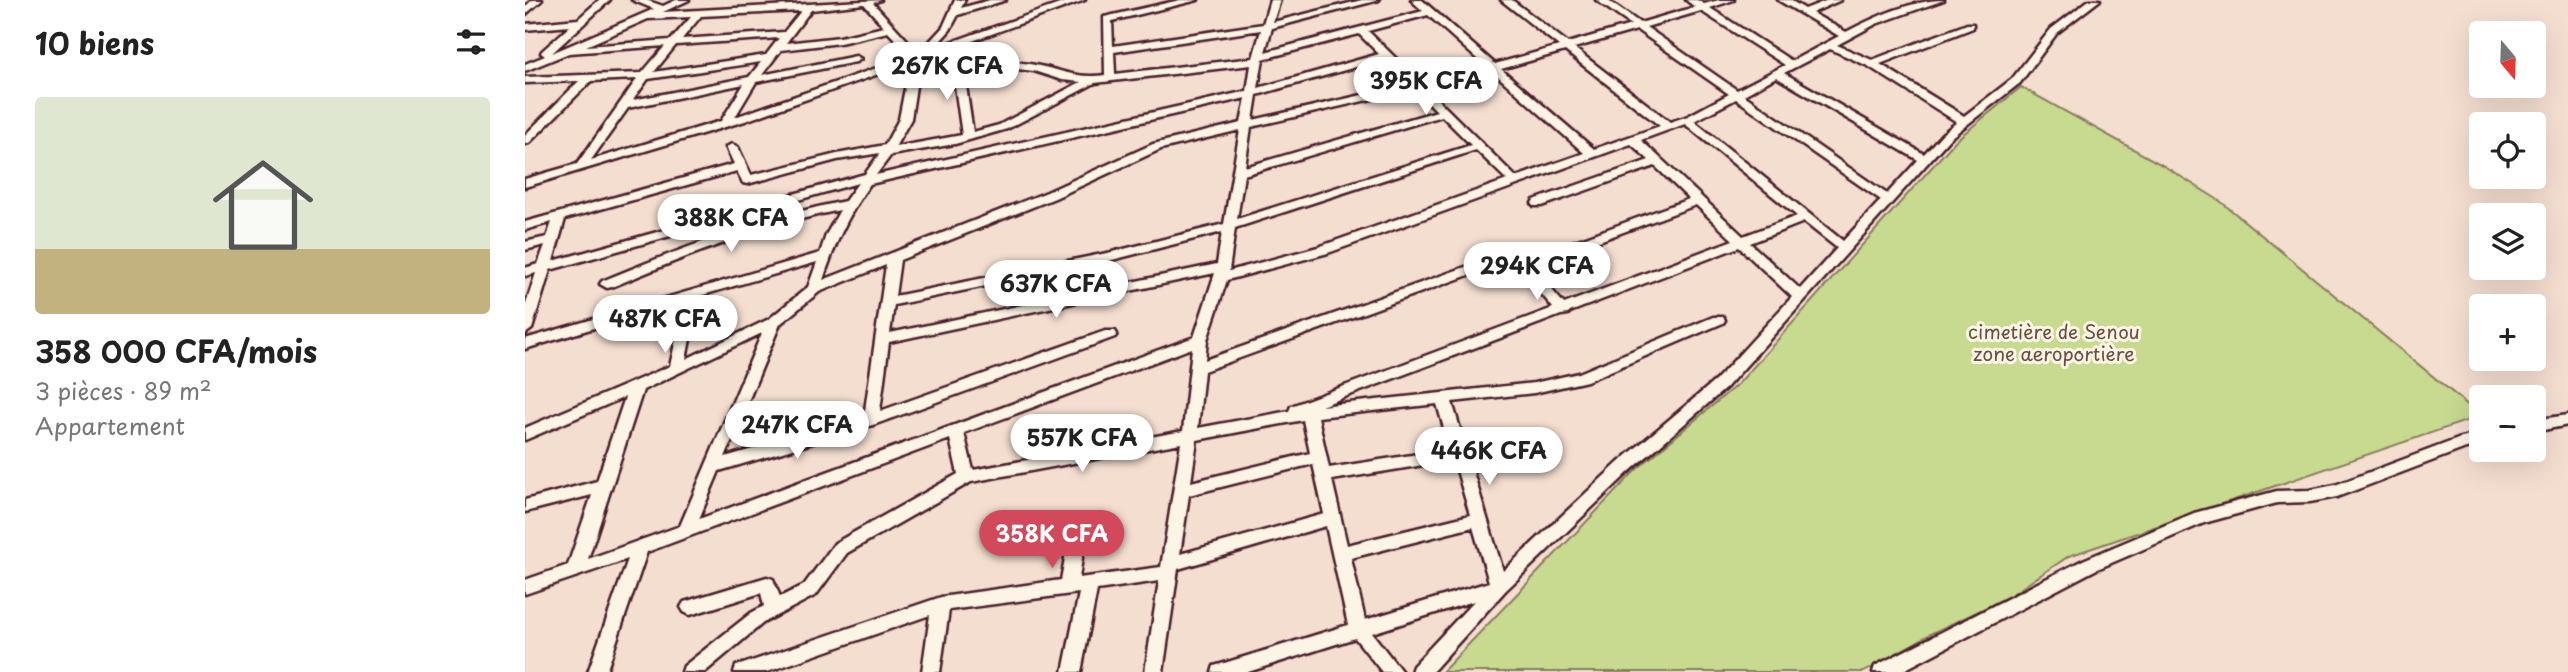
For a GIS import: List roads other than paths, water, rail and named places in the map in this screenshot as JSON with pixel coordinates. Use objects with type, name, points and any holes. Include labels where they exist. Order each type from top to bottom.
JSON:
[{"type":"street","points":[[525,68],[538,60],[605,0]]},
{"type":"street","points":[[636,0],[663,9]]},
{"type":"street","points":[[538,60],[684,0]]},
{"type":"street","points":[[814,289],[832,235],[849,204],[888,150],[905,119],[920,54],[947,28],[960,0]]},
{"type":"street","points":[[954,13],[1001,0]]},
{"type":"street","points":[[525,183],[725,124],[1080,0]]},
{"type":"street","points":[[1110,78],[1107,19],[1193,0]]},
{"type":"street","points":[[1154,672],[1190,435],[1200,340],[1222,272],[1244,128],[1258,59],[1275,0]]},
{"type":"street","points":[[1109,50],[1267,26],[1374,0]]},
{"type":"street","points":[[1416,0],[1591,153]]},
{"type":"street","points":[[1506,0],[1668,126]]},
{"type":"street","points":[[1601,0],[1888,200]]},
{"type":"street","points":[[1692,0],[1792,65]]},
{"type":"street","points":[[525,435],[677,369],[774,322],[814,289],[1051,195],[1157,146],[1244,128],[1493,68],[1729,0]]},
{"type":"street","points":[[1783,0],[1846,36]]},
{"type":"street","points":[[1805,12],[1836,0]]},
{"type":"street","points":[[883,339],[1323,250],[1685,120],[1873,22],[1939,0]]},
{"type":"street","points":[[1420,672],[1499,586],[1624,467],[1721,384],[1946,136],[2016,81],[2054,31],[2095,0]]},
{"type":"street","points":[[646,16],[873,1],[891,28],[920,54],[957,63],[985,62],[1035,68],[1062,77],[1092,80],[1258,59],[1430,12]]},
{"type":"street","points":[[725,124],[777,47],[816,5]]},
{"type":"street","points":[[581,166],[645,76],[698,14]]},
{"type":"street","points":[[525,27],[580,22]]},
{"type":"street","points":[[1871,64],[1970,26]]},
{"type":"street","points":[[777,47],[840,40],[891,28]]},
{"type":"street","points":[[1361,30],[1514,181]]},
{"type":"street","points":[[564,50],[787,35]]},
{"type":"street","points":[[840,40],[868,73]]},
{"type":"street","points":[[1829,45],[1871,64],[1964,121]]},
{"type":"street","points":[[525,272],[868,178],[1252,93],[1386,55]]},
{"type":"street","points":[[525,80],[645,76],[769,58]]},
{"type":"street","points":[[625,104],[856,59]]},
{"type":"street","points":[[957,63],[968,137]]},
{"type":"street","points":[[1776,73],[1925,159]]},
{"type":"street","points":[[525,141],[587,79]]},
{"type":"street","points":[[733,147],[747,180],[837,157],[968,137],[1003,127],[1092,80]]},
{"type":"street","points":[[1237,173],[1444,112]]},
{"type":"street","points":[[1685,120],[1844,248]]},
{"type":"street","points":[[1633,139],[1800,297]]},
{"type":"street","points":[[888,302],[1112,256],[1229,226],[1478,146]]},
{"type":"street","points":[[1538,204],[1657,161]]},
{"type":"street","points":[[525,226],[741,166]]},
{"type":"street","points":[[1524,264],[1698,200]]},
{"type":"street","points":[[607,284],[744,231],[814,210],[849,204]]},
{"type":"street","points":[[525,330],[560,216]]},
{"type":"street","points":[[1279,416],[1806,217]]},
{"type":"street","points":[[525,246],[553,239]]},
{"type":"street","points":[[1197,368],[1515,254],[1563,311]]},
{"type":"street","points":[[525,344],[826,255]]},
{"type":"street","points":[[871,420],[894,256]]},
{"type":"street","points":[[677,369],[686,326],[682,296]]},
{"type":"street","points":[[691,672],[757,618],[810,590],[841,548],[967,477],[1279,416],[1534,388],[1582,377],[1718,320]]},
{"type":"street","points":[[685,531],[774,322]]},
{"type":"street","points":[[712,467],[871,420],[1110,334]]},
{"type":"street","points":[[525,587],[641,548],[1200,340]]},
{"type":"street","points":[[575,571],[636,387]]},
{"type":"street","points":[[1443,398],[1499,586]]},
{"type":"street","points":[[1309,413],[1358,629],[1394,672]]},
{"type":"street","points":[[2546,424],[2568,419]]},
{"type":"street","points":[[956,430],[967,477]]},
{"type":"street","points":[[1882,672],[2089,565],[2200,517],[2277,497],[2310,496],[2337,491],[2469,442]]},
{"type":"street","points":[[1323,475],[1459,453]]},
{"type":"street","points":[[1181,491],[1319,457]]},
{"type":"street","points":[[525,506],[603,486]]},
{"type":"street","points":[[743,672],[776,666],[941,604],[1089,584],[1169,568],[1333,518]]},
{"type":"street","points":[[1341,554],[1479,519]]},
{"type":"street","points":[[1069,587],[1079,525]]},
{"type":"street","points":[[597,672],[641,548]]},
{"type":"street","points":[[690,607],[767,584],[774,609]]},
{"type":"street","points":[[1072,672],[1089,584]]},
{"type":"street","points":[[1221,672],[1499,586]]},
{"type":"street","points":[[931,672],[941,604]]},
{"type":"park label","name":"cimetière de Senou zone aeroportière","points":[[2054,342]]}]
